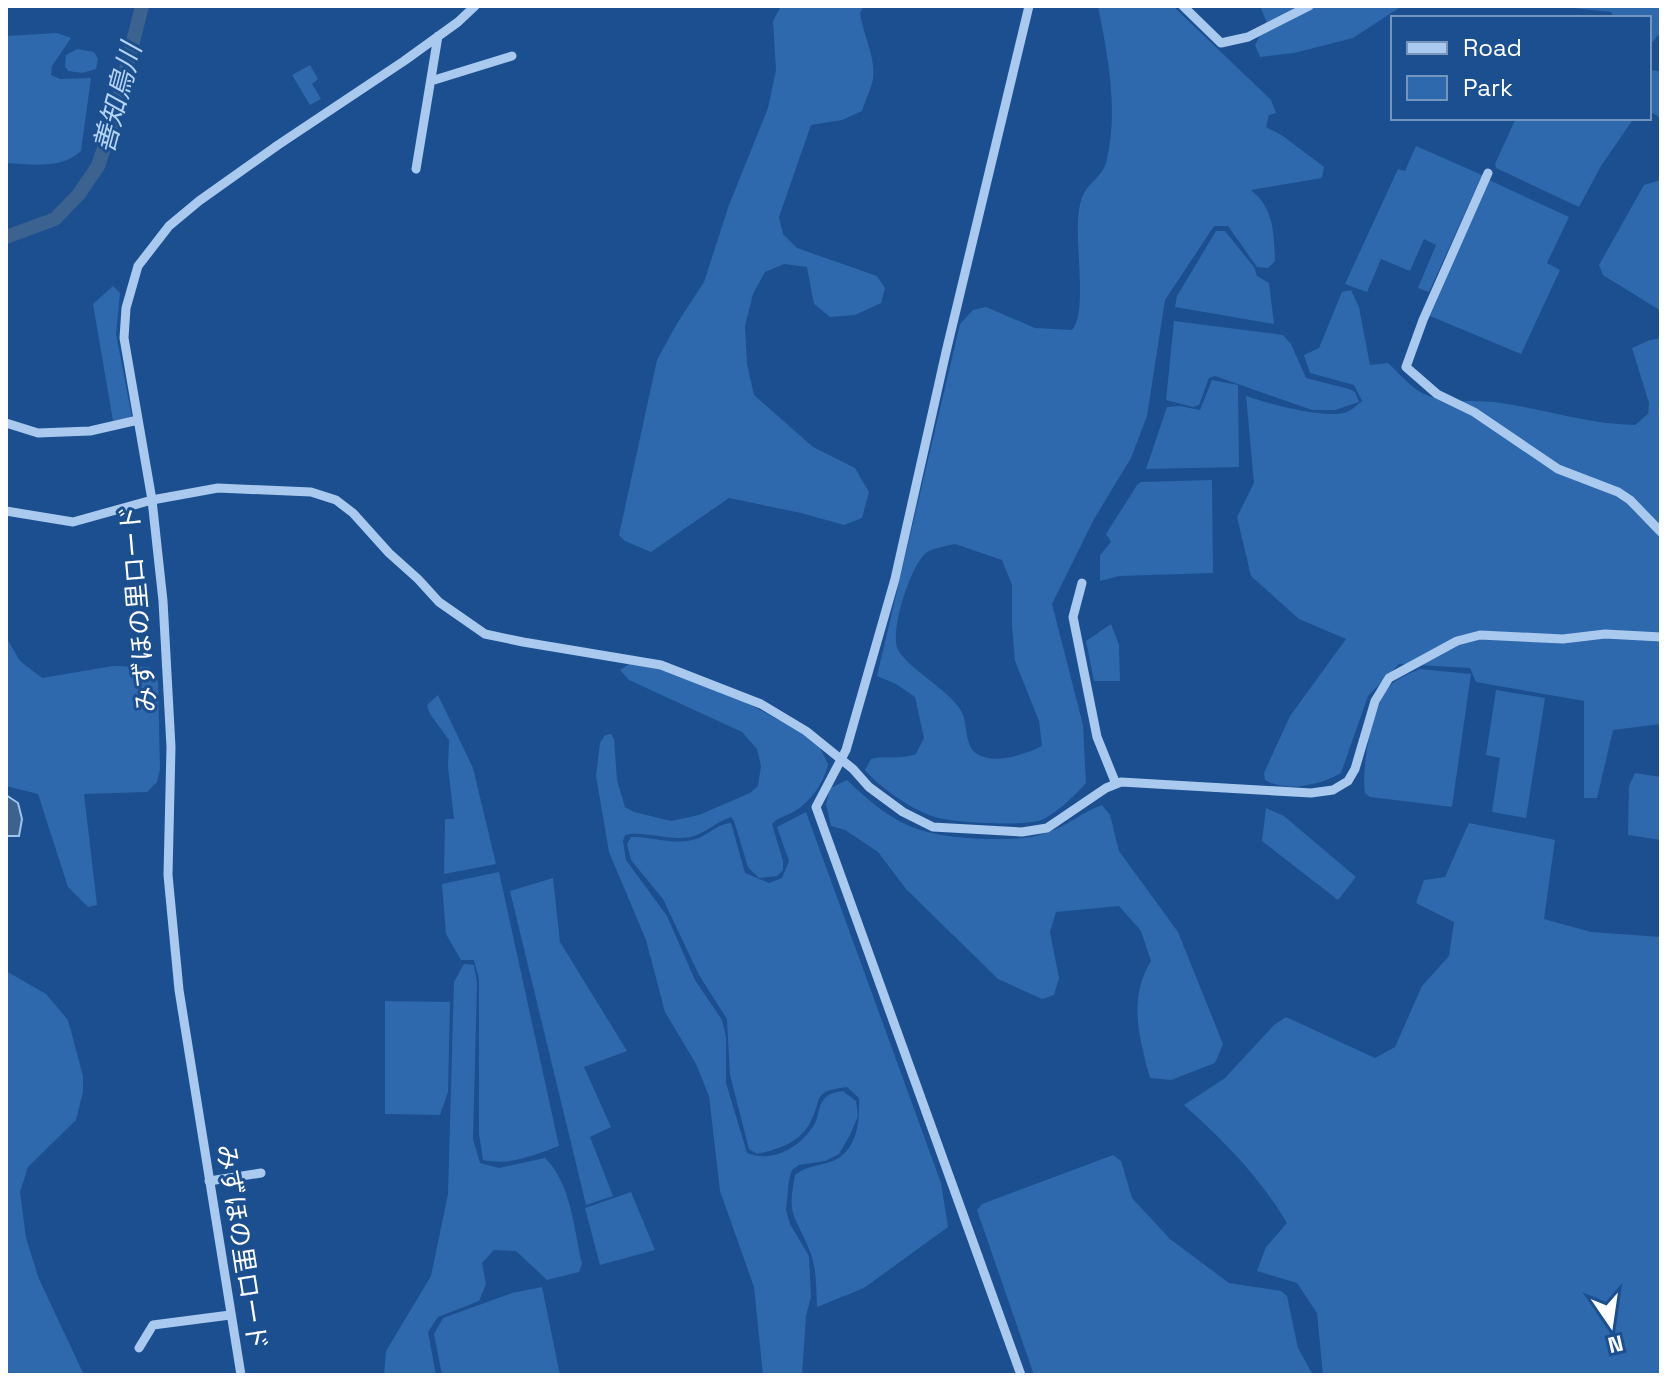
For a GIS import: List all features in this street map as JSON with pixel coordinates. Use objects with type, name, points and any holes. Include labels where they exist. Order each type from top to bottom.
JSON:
[{"type":"street","name":"みずほの里ロード","points":[[241,1375],[179,990],[168,875],[171,747],[163,601],[152,500],[124,338],[126,308],[138,266],[169,226],[199,201],[438,36],[475,6]]},
{"type":"street","points":[[1021,1375],[816,807],[836,765],[842,759],[895,579],[1029,6]]},
{"type":"street","points":[[1183,6],[1221,43],[1248,37],[1309,6]]},
{"type":"street","points":[[416,169],[438,36]]},
{"type":"street","points":[[431,81],[512,56]]},
{"type":"street","points":[[1488,173],[1423,320],[1406,367],[1437,394],[1485,419],[1558,469],[1618,492],[1661,532]]},
{"type":"street","points":[[6,423],[38,433],[90,431],[138,420]]},
{"type":"street","points":[[6,511],[73,522],[152,500],[218,488],[311,492],[336,500],[353,513],[439,602],[485,634],[661,665],[761,704],[788,718],[842,759],[869,787],[903,812],[933,827],[972,831],[1022,832],[1047,828],[1116,784],[1214,785],[1311,793],[1333,790],[1348,781],[1355,769],[1375,701],[1389,678],[1457,641],[1480,635],[1563,639],[1605,634],[1661,637]]},
{"type":"street","points":[[1082,583],[1073,617],[1097,737],[1116,784]]},
{"type":"street","points":[[209,1181],[261,1173]]},
{"type":"street","points":[[139,1348],[153,1325],[230,1315]]},
{"type":"green space","points":[[781,6],[864,6],[860,13],[873,71],[862,111],[842,120],[811,125],[779,217],[783,234],[797,248],[877,276],[885,288],[881,303],[855,315],[830,317],[814,304],[807,267],[784,264],[765,272],[753,294],[745,326],[747,364],[754,395],[813,447],[855,468],[869,492],[862,518],[844,525],[729,498],[651,552],[625,541],[619,535],[657,360],[704,282],[729,205],[768,108],[776,70],[773,21]]},
{"type":"green space","points":[[1098,6],[1173,6],[1271,100],[1276,113],[1269,115],[1266,127],[1324,167],[1322,178],[1251,190],[1264,205],[1271,222],[1275,261],[1268,268],[1257,267],[1228,226],[1214,226],[1165,300],[1147,416],[1131,458],[1094,519],[1052,604],[1083,725],[1086,783],[1057,811],[1038,821],[1000,823],[941,818],[905,803],[865,770],[871,759],[916,754],[924,738],[915,697],[877,676],[960,324],[973,310],[986,307],[1035,328],[1072,330],[1076,322],[1080,296],[1080,207],[1084,193],[1104,167],[1112,124],[1111,84]],"holes":[[[955,544],[1002,560],[1012,585],[1015,661],[1039,721],[1042,746],[1019,755],[992,759],[973,750],[960,709],[903,657],[898,650],[896,630],[908,585],[920,560],[929,551]]]},
{"type":"green space","points":[[1260,6],[1402,6],[1353,38],[1294,53],[1260,57],[1255,45],[1267,23]]},
{"type":"green space","points":[[1554,6],[1661,6],[1661,32],[1651,44],[1651,16],[1613,16],[1611,12]]},
{"type":"green space","points":[[57,33],[71,38],[52,66],[51,75],[60,79],[91,78],[81,151],[55,163],[6,163],[6,36]]},
{"type":"green space","points":[[77,49],[94,52],[98,59],[96,69],[82,73],[68,71],[66,55]]},
{"type":"green space","points":[[310,65],[318,79],[312,84],[321,99],[310,105],[292,75]]},
{"type":"green space","points":[[1651,70],[1661,71],[1661,118],[1651,112]]},
{"type":"green space","points":[[1515,120],[1633,120],[1601,166],[1579,207],[1496,168],[1495,164]]},
{"type":"green space","points":[[1416,146],[1482,175],[1429,292],[1418,288],[1436,245],[1424,239],[1410,271],[1381,259],[1367,292],[1345,284],[1398,169],[1405,171]]},
{"type":"green space","points":[[1489,180],[1569,217],[1547,263],[1560,270],[1521,354],[1430,316]]},
{"type":"green space","points":[[1661,180],[1661,311],[1603,275],[1599,265],[1644,185]]},
{"type":"green space","points":[[1216,231],[1225,231],[1254,267],[1257,276],[1269,283],[1274,324],[1175,307],[1177,296]]},
{"type":"green space","points":[[113,286],[120,293],[116,334],[132,417],[113,421],[93,304]]},
{"type":"green space","points":[[1351,290],[1359,307],[1370,365],[1388,363],[1411,385],[1434,398],[1494,402],[1599,422],[1635,425],[1648,414],[1649,403],[1632,348],[1661,338],[1661,724],[1613,730],[1597,798],[1584,798],[1584,701],[1476,682],[1470,668],[1399,664],[1368,696],[1341,773],[1324,781],[1293,787],[1265,780],[1264,773],[1290,716],[1346,639],[1299,619],[1251,576],[1237,517],[1254,483],[1246,396],[1296,410],[1326,414],[1347,412],[1362,401],[1354,385],[1310,373],[1304,355],[1319,348],[1342,292]]},
{"type":"green space","points":[[1174,321],[1283,335],[1291,344],[1306,378],[1349,389],[1355,392],[1359,402],[1335,410],[1312,410],[1215,376],[1209,378],[1199,405],[1193,407],[1166,400]]},
{"type":"green space","points":[[1212,380],[1238,385],[1239,467],[1146,469],[1167,407],[1200,410]]},
{"type":"green space","points":[[1212,480],[1213,573],[1119,576],[1100,581],[1100,555],[1111,542],[1106,534],[1137,485],[1141,482]]},
{"type":"green space","points":[[1111,624],[1119,645],[1120,681],[1094,681],[1086,641]]},
{"type":"green space","points":[[6,637],[20,661],[42,678],[113,666],[149,667],[158,682],[160,769],[157,782],[147,792],[84,794],[97,905],[88,907],[68,887],[38,794],[6,786]]},
{"type":"green space","points":[[629,664],[661,669],[740,699],[808,736],[819,746],[828,764],[820,785],[811,797],[801,807],[772,824],[783,861],[783,870],[777,876],[759,878],[748,867],[731,817],[690,837],[632,834],[625,835],[623,841],[626,860],[667,916],[695,980],[722,1020],[726,1037],[726,1083],[747,1153],[767,1156],[796,1145],[810,1130],[822,1102],[830,1095],[843,1091],[856,1101],[858,1116],[839,1154],[825,1161],[799,1165],[792,1170],[789,1180],[786,1210],[790,1224],[809,1256],[811,1297],[806,1316],[802,1375],[763,1375],[754,1287],[720,1191],[709,1096],[696,1064],[665,1012],[646,940],[609,852],[596,776],[600,743],[605,735],[611,734],[617,780],[625,807],[671,821],[699,815],[750,793],[758,786],[761,766],[757,749],[742,732],[629,680],[620,670]]},
{"type":"green space","points":[[1420,669],[1471,674],[1452,807],[1370,797],[1365,793],[1369,739],[1382,698],[1394,682]]},
{"type":"green space","points":[[1496,690],[1545,698],[1526,818],[1492,812],[1500,758],[1486,755]]},
{"type":"green space","points":[[438,695],[473,768],[496,864],[444,874],[445,819],[454,819],[448,767],[449,740],[427,705]]},
{"type":"green space","points":[[1635,773],[1661,777],[1661,840],[1628,835],[1629,786]]},
{"type":"green space","points":[[847,780],[879,808],[909,826],[962,837],[1008,839],[1038,835],[1102,805],[1110,815],[1119,851],[1178,932],[1223,1044],[1215,1063],[1171,1080],[1150,1078],[1139,1033],[1138,1004],[1144,975],[1151,961],[1141,931],[1119,906],[1056,912],[1050,932],[1059,978],[1054,995],[1042,999],[998,979],[906,889],[878,852],[845,830],[831,826],[826,804],[830,788]]},
{"type":"green space","points":[[1266,808],[1284,816],[1356,877],[1338,900],[1262,841]]},
{"type":"green space","points":[[806,812],[941,1183],[948,1227],[864,1288],[817,1307],[813,1263],[792,1208],[795,1175],[839,1158],[846,1152],[855,1136],[859,1098],[847,1087],[828,1091],[820,1098],[810,1123],[800,1136],[780,1148],[757,1154],[749,1149],[730,1075],[727,1019],[699,975],[663,899],[631,860],[627,844],[631,837],[688,841],[731,823],[745,873],[769,883],[782,878],[789,861],[777,827]]},
{"type":"green space","points":[[1469,823],[1555,840],[1544,919],[1591,932],[1661,937],[1661,1375],[1323,1375],[1317,1313],[1297,1283],[1257,1271],[1266,1247],[1287,1223],[1240,1160],[1184,1105],[1225,1078],[1274,1025],[1286,1017],[1375,1058],[1395,1047],[1422,986],[1449,956],[1454,922],[1416,903],[1424,880],[1445,877]]},
{"type":"green space","points":[[499,872],[559,1146],[503,1162],[483,1160],[479,1134],[479,979],[474,960],[461,960],[446,934],[442,884]]},
{"type":"green space","points":[[553,878],[560,942],[627,1051],[584,1067],[611,1127],[590,1137],[613,1196],[586,1205],[510,891]]},
{"type":"green space","points":[[464,964],[474,965],[477,983],[473,1139],[480,1163],[499,1168],[545,1158],[554,1168],[566,1193],[582,1264],[579,1272],[547,1280],[516,1251],[494,1250],[482,1263],[486,1284],[479,1301],[438,1317],[428,1332],[436,1375],[384,1375],[386,1351],[431,1276],[448,1194],[454,982]]},
{"type":"green space","points":[[6,971],[46,994],[68,1020],[83,1076],[83,1092],[76,1120],[28,1167],[20,1192],[26,1238],[39,1279],[84,1375],[6,1375]]},
{"type":"green space","points":[[385,1001],[450,1002],[448,1092],[440,1115],[385,1114]]},
{"type":"green space","points":[[1113,1155],[1121,1161],[1132,1198],[1170,1239],[1229,1283],[1281,1291],[1287,1296],[1298,1348],[1313,1375],[1034,1375],[977,1210],[982,1204]]},
{"type":"green space","points":[[631,1192],[655,1250],[600,1265],[585,1208]]},
{"type":"green space","points":[[542,1287],[560,1375],[442,1375],[434,1334],[443,1318],[512,1293]]},
{"type":"shaded area","points":[[6,795],[18,803],[22,819],[19,836],[6,836]]},
{"type":"waterway","name":"善知鳥川","points":[[6,237],[55,219],[79,194],[98,166],[142,6]]}]
